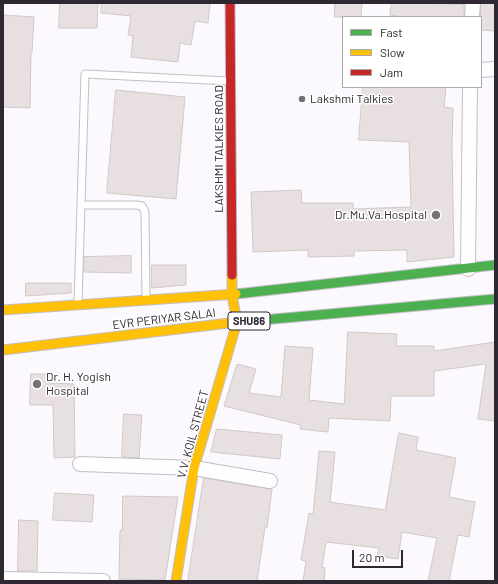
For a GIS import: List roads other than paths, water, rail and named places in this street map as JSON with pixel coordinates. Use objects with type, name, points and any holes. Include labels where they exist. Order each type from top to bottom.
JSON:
[{"type":"main road","name":"LAKSHMI TALKIES ROAD","points":[[230,3],[232,296]]},
{"type":"main road","name":"EVR PERIYAR SALAI","points":[[3,310],[232,296],[495,266]]},
{"type":"main road","name":"V.V. KOIL STREET","points":[[176,581],[194,468],[237,322],[232,296]]},
{"type":"main road","name":"EVR PERIYAR SALAI","points":[[3,350],[237,322],[495,299]]},
{"type":"street","points":[[472,16],[473,3]]},
{"type":"street","points":[[482,70],[495,69]]},
{"type":"street","points":[[468,269],[470,88]]},
{"type":"street","points":[[80,464],[194,468],[270,481]]},
{"type":"street","points":[[3,579],[99,581]]},
{"type":"lane","points":[[78,305],[85,74],[230,81]]},
{"type":"lane","points":[[81,205],[142,206],[145,212],[146,301]]},
{"type":"place","name":"Lakshmi Talkies","points":[[302,99]]},
{"type":"place","name":"Dr.Mu.Va.Hospital","points":[[436,215]]},
{"type":"place","name":"Dr. H. Yogish Hospital","points":[[37,384]]}]
